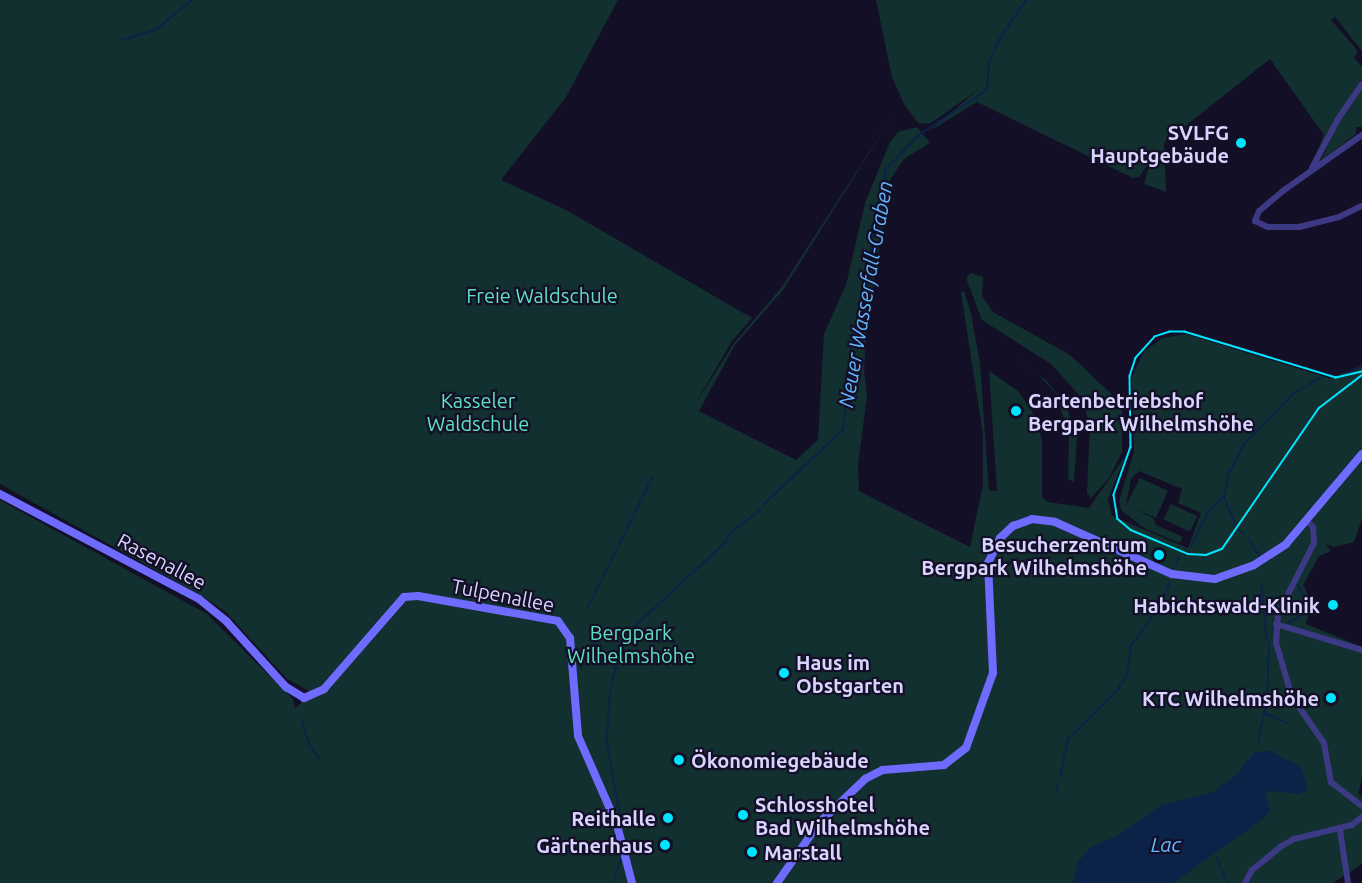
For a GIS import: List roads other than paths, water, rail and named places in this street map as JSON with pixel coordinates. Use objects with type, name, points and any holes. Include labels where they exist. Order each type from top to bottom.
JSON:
[{"type":"main road","points":[[777,883],[819,823],[865,779],[883,770],[944,765],[966,748],[993,674],[988,563],[1000,538],[1013,526],[1032,519],[1055,522],[1163,570],[1204,580],[1226,576],[1263,561],[1307,521],[1362,454]]},
{"type":"main road","name":"Rasenallee","points":[[0,494],[200,599],[227,622],[286,687]]},
{"type":"main road","name":"Tulpenallee","points":[[286,687],[304,698],[317,695],[404,597],[418,596],[558,621],[570,638],[578,736],[617,825],[632,883]]},
{"type":"street","points":[[1310,170],[1338,119],[1362,84]]},
{"type":"street","points":[[1362,135],[1310,170],[1259,211],[1256,221],[1268,227],[1299,227],[1339,217],[1362,206]]},
{"type":"street","points":[[1307,521],[1313,527],[1314,543],[1284,599],[1276,624],[1277,646],[1290,693],[1324,743],[1331,782],[1362,806]]},
{"type":"street","points":[[1276,624],[1362,650]]},
{"type":"street","points":[[1245,883],[1252,870],[1280,847],[1294,839],[1340,830],[1362,817]]},
{"type":"street","points":[[1340,830],[1348,883]]},
{"type":"water","name":"Lac","points":[[1270,751],[1301,767],[1308,789],[1299,794],[1269,791],[1265,796],[1270,811],[1264,818],[1173,883],[1073,883],[1077,863],[1091,847],[1119,835],[1161,805],[1213,792],[1234,777],[1255,752]]},
{"type":"waterway","points":[[122,40],[157,29],[192,0]]},
{"type":"waterway","name":"Neuer Wasserfall-Graben","points":[[763,505],[843,430],[850,358],[886,169],[919,135],[987,90],[989,64],[997,43],[1026,0]]},
{"type":"waterway","points":[[1349,373],[1362,366]]},
{"type":"waterway","points":[[1237,528],[1224,497],[1229,473],[1245,443],[1293,394],[1321,378]]},
{"type":"waterway","points":[[588,607],[652,478]]},
{"type":"waterway","points":[[1191,546],[1208,512],[1223,498]]},
{"type":"waterway","name":"Neuer Wasserfall-Graben","points":[[612,682],[619,653],[633,628],[726,542],[730,533],[760,510]]},
{"type":"waterway","points":[[1240,530],[1245,534]]},
{"type":"waterway","points":[[1248,538],[1260,556]]},
{"type":"waterway","points":[[1176,566],[1179,557]]},
{"type":"waterway","points":[[1060,777],[1068,739],[1118,689],[1128,673],[1131,646],[1157,610],[1169,584]]},
{"type":"waterway","points":[[1262,584],[1267,640]]},
{"type":"waterway","points":[[1288,623],[1303,615],[1306,600],[1298,585]]},
{"type":"waterway","points":[[1258,743],[1267,701],[1269,643]]},
{"type":"waterway","name":"Neuer Wasserfall-Graben","points":[[611,686],[607,742],[621,819]]},
{"type":"waterway","points":[[1265,713],[1287,723]]},
{"type":"waterway","points":[[302,719],[309,744],[319,758]]},
{"type":"waterway","points":[[1056,793],[1058,784]]},
{"type":"waterway","points":[[1217,857],[1221,867]]},
{"type":"waterway","points":[[613,883],[621,858]]},
{"type":"waterway","points":[[1223,871],[1228,882]]},
{"type":"tram line","points":[[1362,372],[1336,378],[1185,332],[1170,332],[1155,337],[1136,358],[1130,376],[1131,447],[1114,495],[1118,519],[1131,530],[1188,554],[1206,555],[1222,549],[1319,408],[1362,375]]},
{"type":"place","name":"SVLFG Hauptgebäude","points":[[1241,143]]},
{"type":"place","name":"Gartenbetriebshof Bergpark Wilhelmshöhe","points":[[1016,411]]},
{"type":"place","name":"Besucherzentrum Bergpark Wilhelmshöhe","points":[[1159,555]]},
{"type":"place","name":"Habichtswald-Klinik","points":[[1333,605]]},
{"type":"place","name":"Haus im Obstgarten","points":[[784,673]]},
{"type":"place","name":"KTC Wilhelmshöhe","points":[[1331,698]]},
{"type":"place","name":"Ökonomiegebäude","points":[[679,760]]},
{"type":"place","name":"Schlosshotel Bad Wilhelmshöhe","points":[[743,815]]},
{"type":"place","name":"Reithalle","points":[[668,818]]},
{"type":"place","name":"Gärtnerhaus","points":[[665,845]]},
{"type":"place","name":"Marstall","points":[[752,852]]},
{"type":"park label","name":"Freie Waldschule","points":[[542,295]]},
{"type":"park label","name":"Kasseler Waldschule","points":[[478,412]]},
{"type":"park label","name":"Bergpark Wilhelmshöhe","points":[[631,644]]}]
